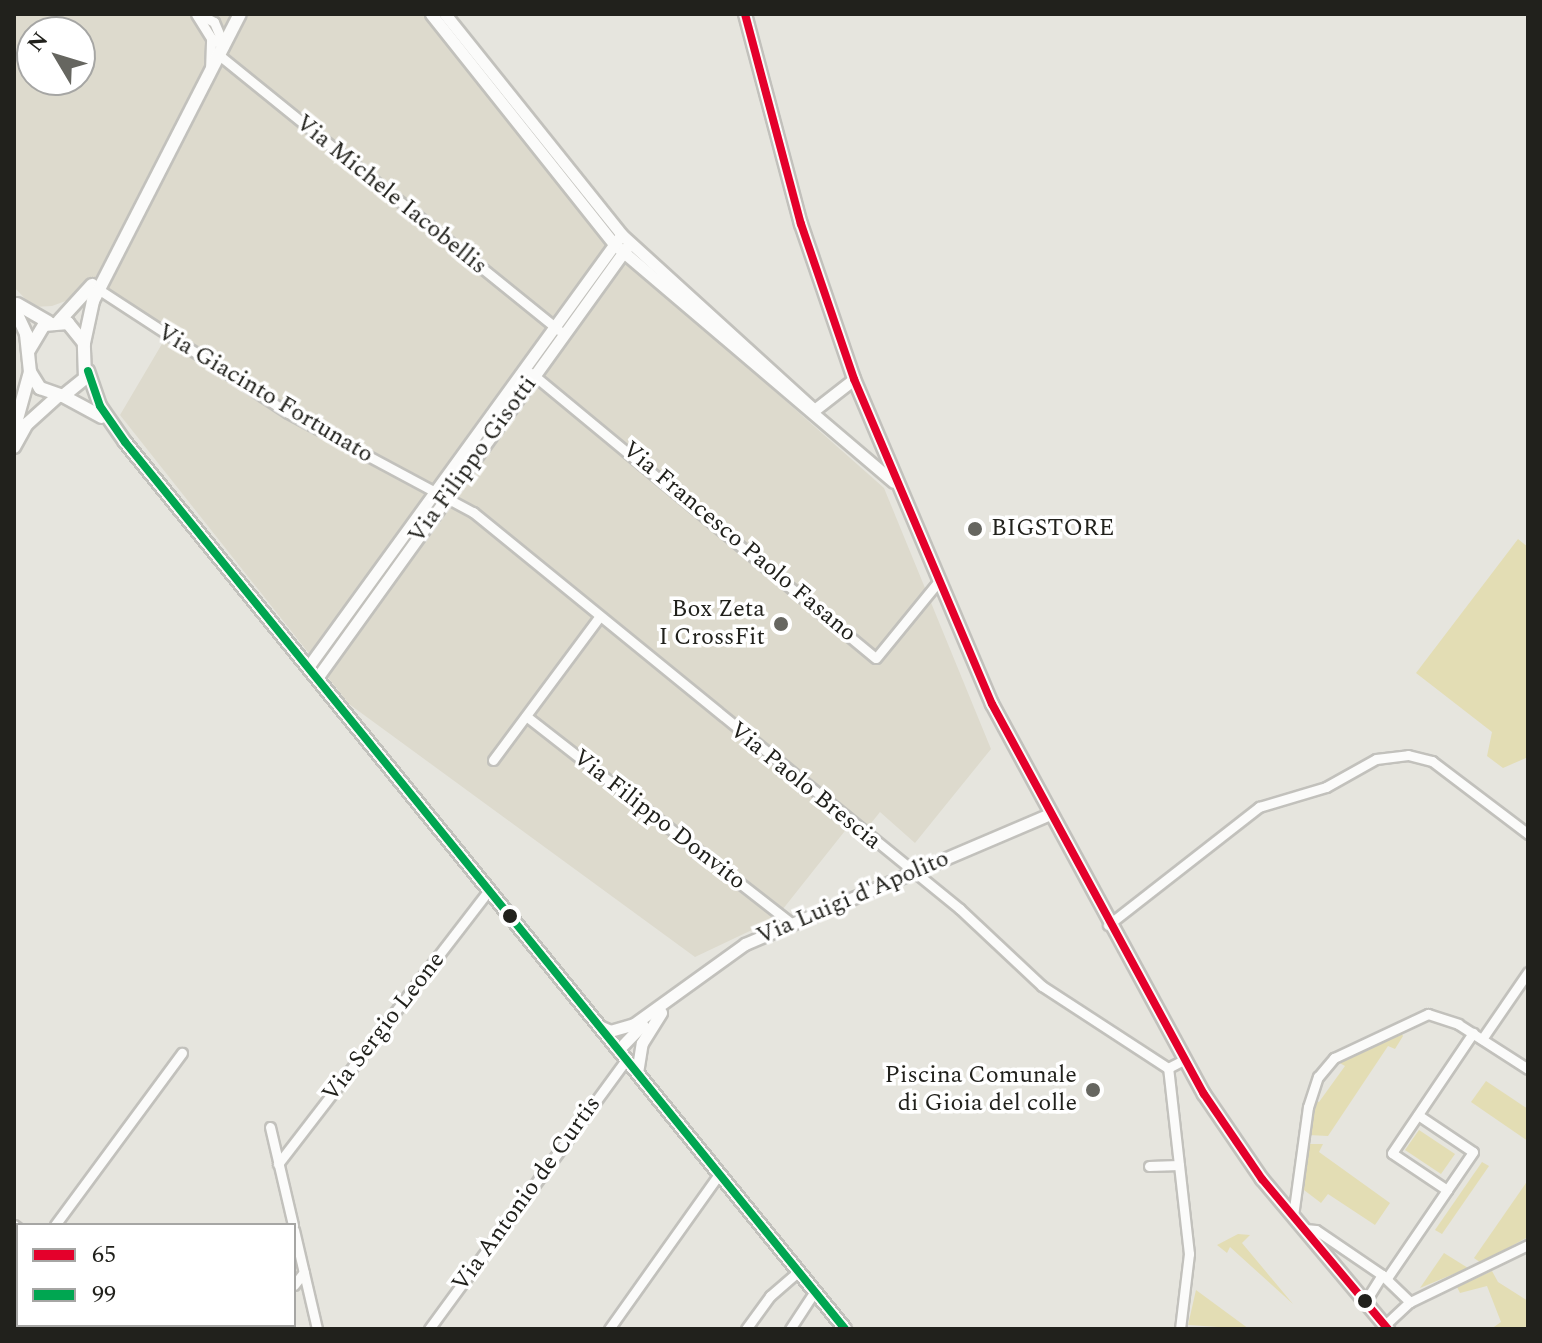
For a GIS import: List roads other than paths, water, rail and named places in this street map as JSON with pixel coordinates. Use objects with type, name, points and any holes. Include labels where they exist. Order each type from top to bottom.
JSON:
[{"type":"main road","points":[[29,350],[34,336],[85,297],[142,199],[238,14]]},
{"type":"main road","points":[[745,14],[801,224],[854,379],[894,482],[992,704],[1108,925],[1184,1060],[1255,1170],[1387,1327]]},
{"type":"main road","points":[[125,442],[100,406],[88,371],[84,343],[98,289],[142,199]]},
{"type":"main road","points":[[14,301],[54,322],[73,326],[84,343]]},
{"type":"main road","points":[[14,308],[29,350],[30,372],[26,402],[14,430]]},
{"type":"main road","points":[[14,447],[27,424],[60,396],[78,388],[88,371]]},
{"type":"main road","points":[[30,372],[43,391],[94,409],[125,442],[845,1329]]},
{"type":"street","points":[[198,14],[214,22],[238,14]]},
{"type":"street","points":[[198,14],[211,38],[210,72]]},
{"type":"street","points":[[431,14],[622,244],[894,482]]},
{"type":"street","points":[[445,14],[622,244]]},
{"type":"street","points":[[214,22],[221,50]]},
{"type":"street","name":"Via Michele Iacobellis","points":[[211,38],[221,50],[559,331]]},
{"type":"street","name":"Via Filippo Gisotti","points":[[317,678],[442,493],[622,244]]},
{"type":"street","name":"Via Giacinto Fortunato","points":[[98,289],[288,413],[442,493]]},
{"type":"street","name":"Via Francesco Paolo Fasano","points":[[529,372],[876,658],[938,582]]},
{"type":"street","points":[[813,411],[854,379]]},
{"type":"street","name":"Via Filippo Gisotti","points":[[308,667],[442,493]]},
{"type":"street","name":"Via Paolo Brescia","points":[[442,493],[600,616],[913,872],[1042,986],[1168,1068]]},
{"type":"street","points":[[493,760],[600,616]]},
{"type":"street","name":"Via Filippo Donvito","points":[[526,716],[792,924]]},
{"type":"street","points":[[1108,925],[1259,807],[1326,787],[1376,759],[1408,755],[1432,761],[1528,834]]},
{"type":"street","name":"Via Luigi d'Apolito","points":[[599,1026],[617,1030],[648,1024],[720,959],[792,924],[1050,814]]},
{"type":"street","name":"Via Sergio Leone","points":[[278,1164],[489,890]]},
{"type":"street","points":[[1447,1190],[1392,1153],[1528,972]]},
{"type":"street","points":[[1293,1216],[1308,1107],[1326,1064],[1420,1014],[1444,1017],[1528,1069]]},
{"type":"street","points":[[622,1055],[648,1024]]},
{"type":"street","points":[[637,1073],[637,1058],[648,1024]]},
{"type":"street","points":[[56,1223],[182,1053]]},
{"type":"street","name":"Via Antonio de Curtis","points":[[429,1329],[622,1055]]},
{"type":"street","points":[[1180,1329],[1189,1254],[1168,1068],[1184,1060]]},
{"type":"street","points":[[1365,1302],[1473,1152],[1418,1115]]},
{"type":"street","points":[[270,1127],[292,1223]]},
{"type":"street","points":[[1149,1166],[1179,1165]]},
{"type":"street","points":[[609,1329],[719,1174]]},
{"type":"street","points":[[1304,1229],[1316,1230],[1385,1276],[1410,1302]]},
{"type":"street","points":[[296,1240],[317,1329]]},
{"type":"street","points":[[1387,1327],[1410,1302],[1528,1245]]},
{"type":"street","points":[[746,1329],[770,1296],[799,1271]]},
{"type":"street","points":[[296,1282],[304,1272]]},
{"type":"street","points":[[790,1329],[815,1291]]},
{"type":"place","name":"BIGSTORE","points":[[975,529]]},
{"type":"place","name":"Box Zeta I CrossFit","points":[[781,624]]},
{"type":"place","name":"Piscina Comunale di Gioia del colle","points":[[1093,1090]]}]
